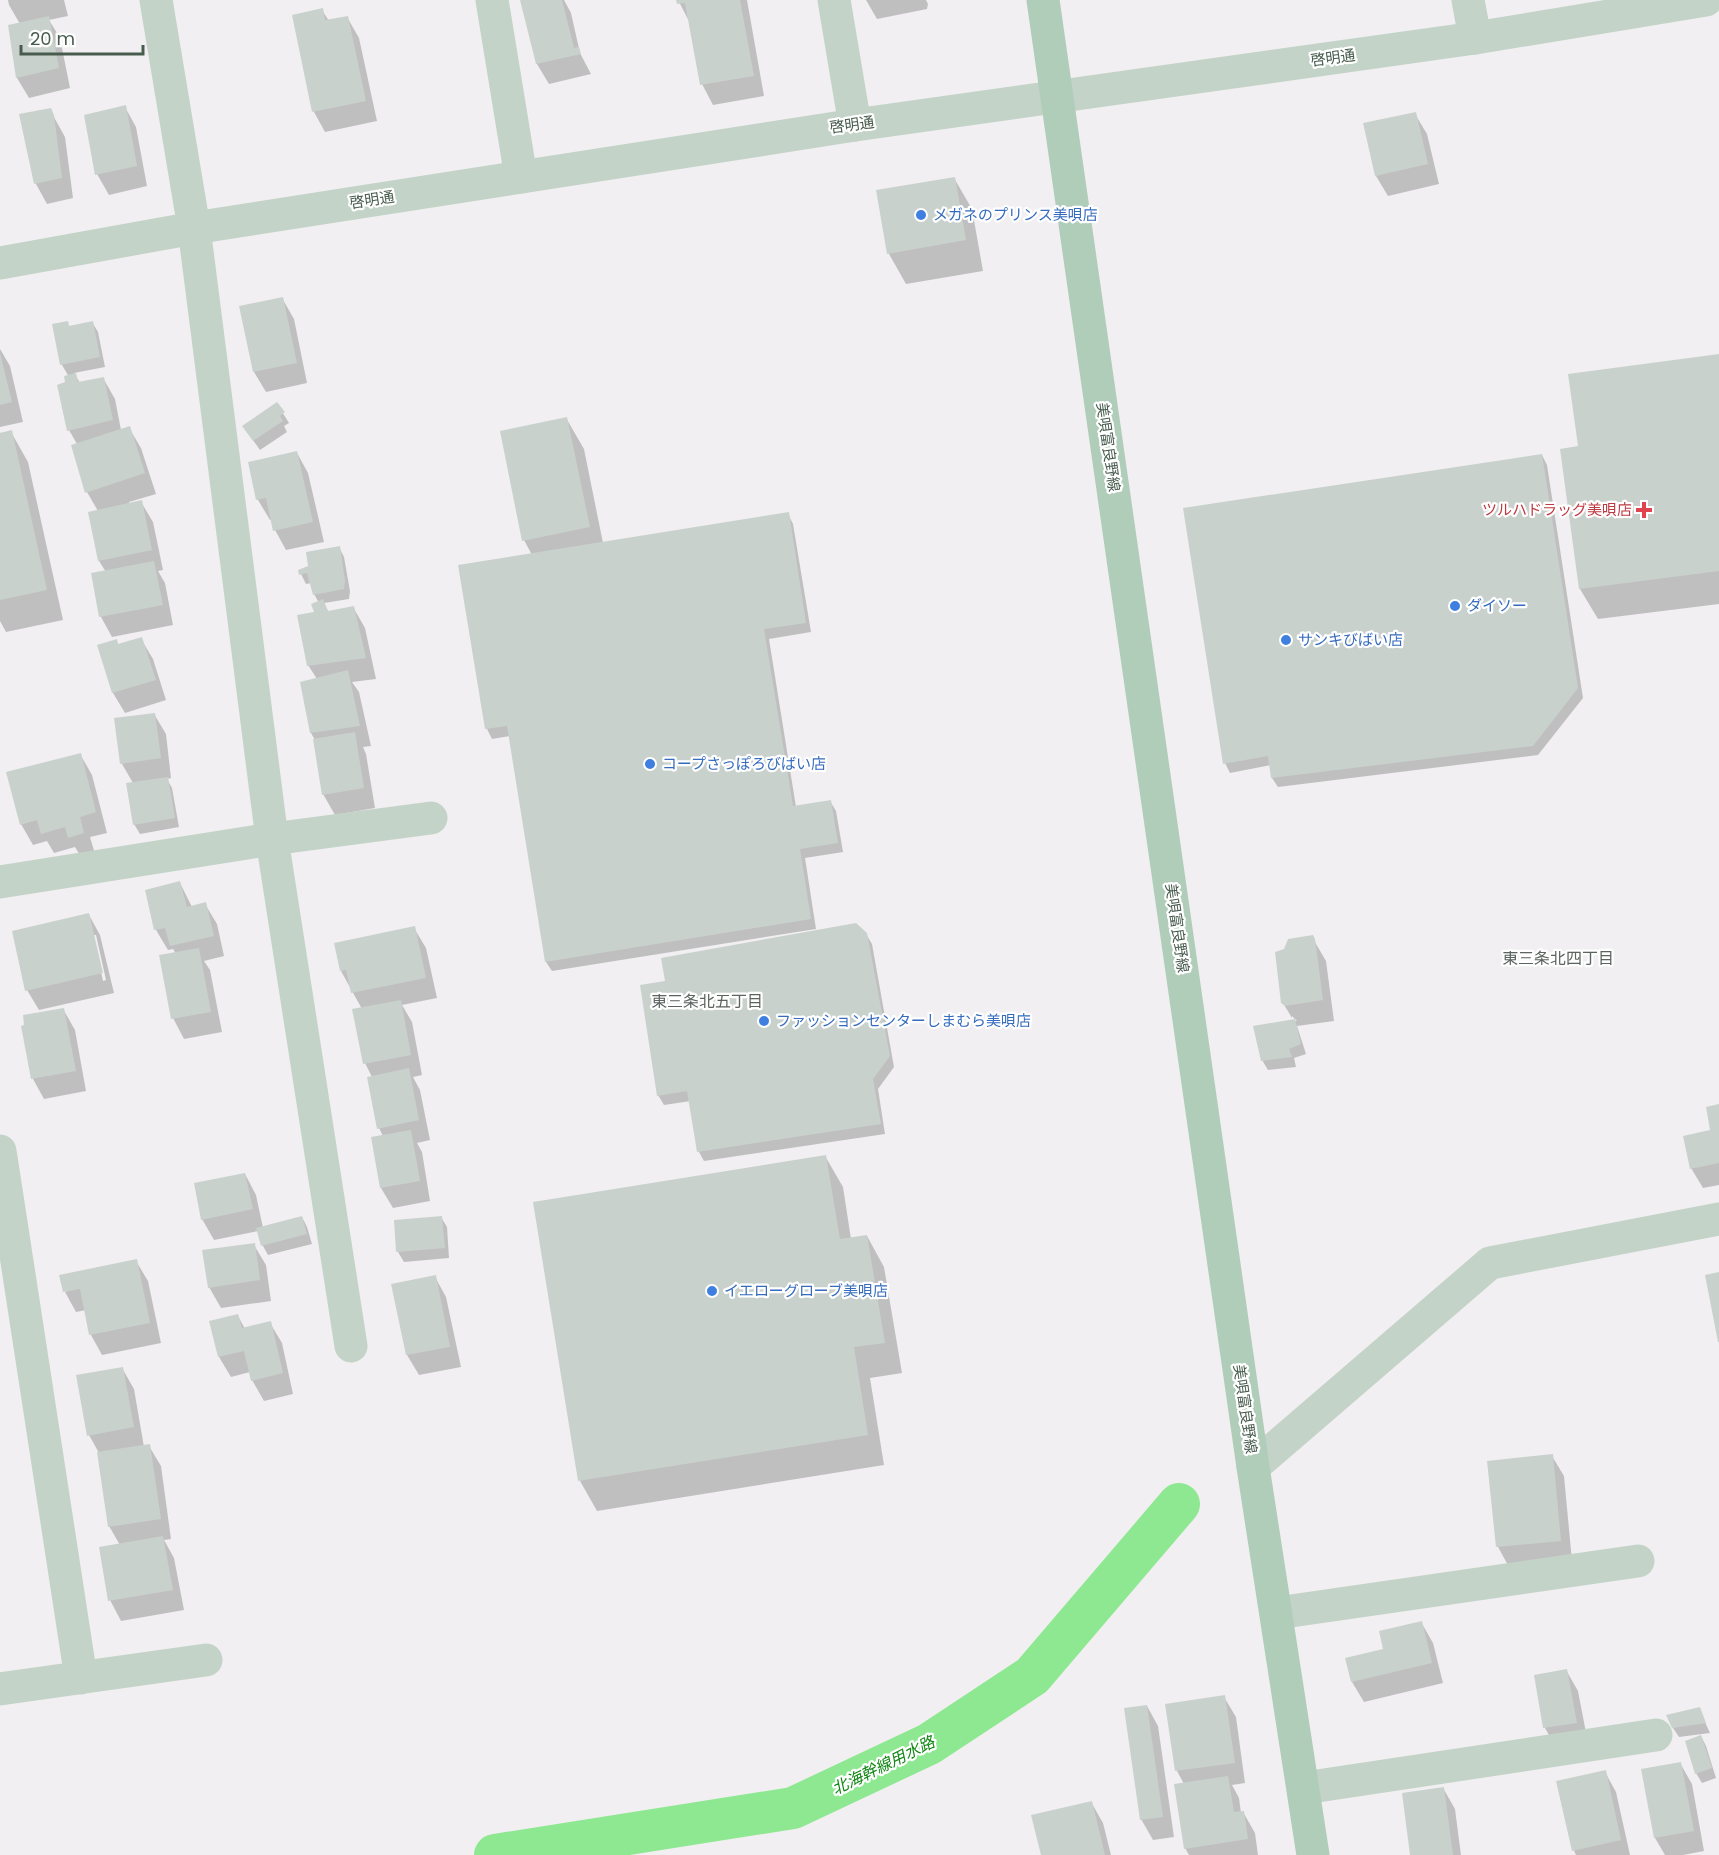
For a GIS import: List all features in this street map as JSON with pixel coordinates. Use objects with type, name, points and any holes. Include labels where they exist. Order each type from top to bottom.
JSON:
[{"type":"main road","name":"美唄富良野線","points":[[1043,0],[1253,1467],[1313,1855]]},
{"type":"street","points":[[156,0],[194,228],[272,838],[351,1346]]},
{"type":"street","points":[[492,0],[520,177]]},
{"type":"street","points":[[834,0],[855,125]]},
{"type":"street","points":[[1468,0],[1475,38]]},
{"type":"street","name":"啓明通","points":[[0,263],[194,228],[855,125],[1475,38],[1706,0]]},
{"type":"street","points":[[0,882],[272,838],[431,818]]},
{"type":"street","points":[[0,1150],[81,1678]]},
{"type":"street","points":[[1253,1467],[1490,1263],[1719,1219]]},
{"type":"street","points":[[1277,1613],[1638,1561]]},
{"type":"street","points":[[0,1689],[206,1660]]},
{"type":"street","points":[[1304,1788],[1656,1735]]},
{"type":"building","points":[[520,0],[562,0],[574,48],[579,47],[581,54],[536,64]]},
{"type":"building","points":[[676,0],[740,0],[754,76],[700,85],[685,3],[677,4]]},
{"type":"building","points":[[323,8],[325,20],[348,16],[366,101],[312,112],[292,15]]},
{"type":"building","points":[[49,16],[59,68],[16,78],[8,25]]},
{"type":"building","points":[[126,105],[137,166],[95,175],[84,115]]},
{"type":"building","points":[[51,108],[54,115],[62,178],[34,184],[19,114]]},
{"type":"building","points":[[1416,112],[1428,164],[1375,176],[1363,123]]},
{"type":"building","name":"メガネのプリンス美唄店","points":[[955,177],[966,240],[887,254],[876,190]]},
{"type":"building","points":[[283,297],[297,363],[253,372],[239,306]]},
{"type":"building","points":[[68,321],[69,326],[93,321],[100,357],[60,365],[52,324]]},
{"type":"building","points":[[0,353],[12,402],[0,405]]},
{"type":"building","name":"ツルハドラッグ美唄店","points":[[1719,354],[1719,571],[1579,589],[1560,449],[1578,446],[1568,374]]},
{"type":"building","points":[[76,373],[78,382],[104,377],[113,420],[67,431],[57,385],[65,382],[64,376]]},
{"type":"building","points":[[277,402],[285,412],[280,416],[283,421],[253,441],[242,426]]},
{"type":"building","points":[[567,417],[590,527],[522,541],[500,431]]},
{"type":"building","points":[[130,426],[145,473],[85,493],[71,445]]},
{"type":"building","points":[[12,430],[47,590],[0,600],[0,433]]},
{"type":"building","points":[[297,451],[313,522],[273,531],[266,498],[256,500],[248,462]]},
{"type":"building","points":[[1542,454],[1578,688],[1533,746],[1271,778],[1268,756],[1223,764],[1183,508]]},
{"type":"building","points":[[142,500],[152,550],[98,561],[88,512]]},
{"type":"building","name":"コープさっぽろびばい店","points":[[789,512],[806,623],[764,629],[793,806],[831,800],[838,843],[800,849],[811,919],[545,962],[507,726],[485,729],[458,565]]},
{"type":"building","points":[[340,546],[344,589],[313,595],[307,573],[299,575],[298,570],[308,566],[306,552]]},
{"type":"building","points":[[154,561],[163,605],[99,617],[91,573]]},
{"type":"building","points":[[323,599],[328,611],[354,606],[366,658],[307,666],[297,615],[314,612],[311,604]]},
{"type":"building","points":[[142,637],[156,680],[112,693],[97,645],[117,639],[118,644]]},
{"type":"building","points":[[348,670],[360,726],[310,733],[300,682]]},
{"type":"building","points":[[155,713],[161,758],[120,764],[114,718]]},
{"type":"building","points":[[355,732],[364,788],[322,795],[313,739]]},
{"type":"building","points":[[81,753],[96,812],[80,817],[84,833],[68,838],[65,827],[41,834],[37,820],[20,825],[6,772]]},
{"type":"building","points":[[168,777],[175,818],[133,825],[126,783]]},
{"type":"building","points":[[180,881],[187,907],[206,902],[214,936],[170,946],[165,928],[154,930],[145,890]]},
{"type":"building","points":[[89,913],[103,973],[25,991],[12,931]]},
{"type":"building","name":"ファッションセンターしまむら美唄店","points":[[856,923],[867,933],[890,1056],[873,1079],[881,1124],[697,1152],[687,1091],[657,1096],[640,985],[665,981],[661,958]]},
{"type":"building","points":[[415,926],[426,978],[351,993],[346,970],[340,971],[334,943]]},
{"type":"building","points":[[1313,935],[1323,1000],[1285,1006],[1281,1003],[1275,952],[1284,949],[1288,939]]},
{"type":"building","points":[[199,948],[211,1012],[171,1019],[159,955]]},
{"type":"building","points":[[401,1000],[411,1055],[363,1064],[352,1009]]},
{"type":"building","points":[[64,1008],[76,1071],[31,1079],[21,1026],[24,1025],[23,1015]]},
{"type":"building","points":[[1295,1019],[1301,1044],[1289,1049],[1292,1057],[1261,1061],[1253,1026]]},
{"type":"building","points":[[409,1068],[419,1120],[377,1129],[367,1077]]},
{"type":"building","points":[[1719,1104],[1719,1163],[1690,1169],[1683,1136],[1710,1130],[1706,1107]]},
{"type":"building","points":[[411,1130],[420,1181],[380,1188],[371,1137]]},
{"type":"building","name":"イエローグローブ美唄店","points":[[826,1155],[840,1239],[867,1235],[885,1343],[854,1347],[868,1435],[578,1481],[533,1202]]},
{"type":"building","points":[[245,1173],[253,1209],[201,1220],[194,1183]]},
{"type":"building","points":[[302,1216],[307,1234],[261,1246],[256,1228]]},
{"type":"building","points":[[442,1216],[445,1248],[396,1252],[394,1220]]},
{"type":"building","points":[[255,1243],[260,1280],[208,1288],[202,1250]]},
{"type":"building","points":[[137,1259],[150,1323],[89,1335],[80,1289],[63,1292],[59,1275]]},
{"type":"building","points":[[1719,1272],[1719,1342],[1718,1342],[1705,1275]]},
{"type":"building","points":[[436,1275],[450,1347],[406,1355],[391,1284]]},
{"type":"building","points":[[238,1314],[242,1328],[271,1321],[283,1373],[251,1381],[244,1351],[218,1357],[209,1321]]},
{"type":"building","points":[[123,1367],[134,1427],[87,1436],[76,1375]]},
{"type":"building","points":[[150,1444],[161,1519],[108,1527],[97,1452]]},
{"type":"building","points":[[1553,1454],[1561,1541],[1496,1547],[1487,1461]]},
{"type":"building","points":[[163,1536],[173,1590],[108,1601],[99,1547]]},
{"type":"building","points":[[1422,1621],[1432,1663],[1351,1682],[1345,1658],[1383,1649],[1379,1631]]},
{"type":"building","points":[[1567,1669],[1577,1723],[1543,1728],[1534,1675]]},
{"type":"building","points":[[1225,1695],[1235,1763],[1175,1771],[1165,1704]]},
{"type":"building","points":[[1147,1705],[1163,1817],[1140,1820],[1124,1708]]},
{"type":"building","points":[[1700,1707],[1706,1723],[1672,1728],[1666,1715]]},
{"type":"building","points":[[1701,1735],[1712,1768],[1695,1774],[1685,1741]]},
{"type":"building","points":[[1681,1762],[1694,1831],[1654,1838],[1641,1769]]},
{"type":"building","points":[[1606,1770],[1621,1840],[1572,1851],[1556,1781]]},
{"type":"building","points":[[1228,1776],[1234,1812],[1244,1811],[1248,1839],[1184,1849],[1174,1784]]},
{"type":"building","points":[[1444,1787],[1453,1855],[1410,1855],[1402,1793]]},
{"type":"building","points":[[1092,1801],[1105,1855],[1041,1855],[1031,1815]]},
{"type":"waterway","name":"北海幹線用水路","points":[[495,1855],[793,1808],[929,1744],[1032,1676],[1179,1504]]},
{"type":"place","name":"メガネのプリンス美唄店","points":[[921,215]]},
{"type":"place","name":"ツルハドラッグ美唄店","points":[[1644,510]]},
{"type":"place","name":"ダイソー","points":[[1455,606]]},
{"type":"place","name":"サンキびばい店","points":[[1286,640]]},
{"type":"place","name":"コープさっぽろびばい店","points":[[650,764]]},
{"type":"place","name":"ファッションセンターしまむら美唄店","points":[[764,1021]]},
{"type":"place","name":"イエローグローブ美唄店","points":[[712,1291]]},
{"type":"district","name":"東三条北四丁目","points":[[1558,958]]},
{"type":"district","name":"東三条北五丁目","points":[[707,1001]]}]
